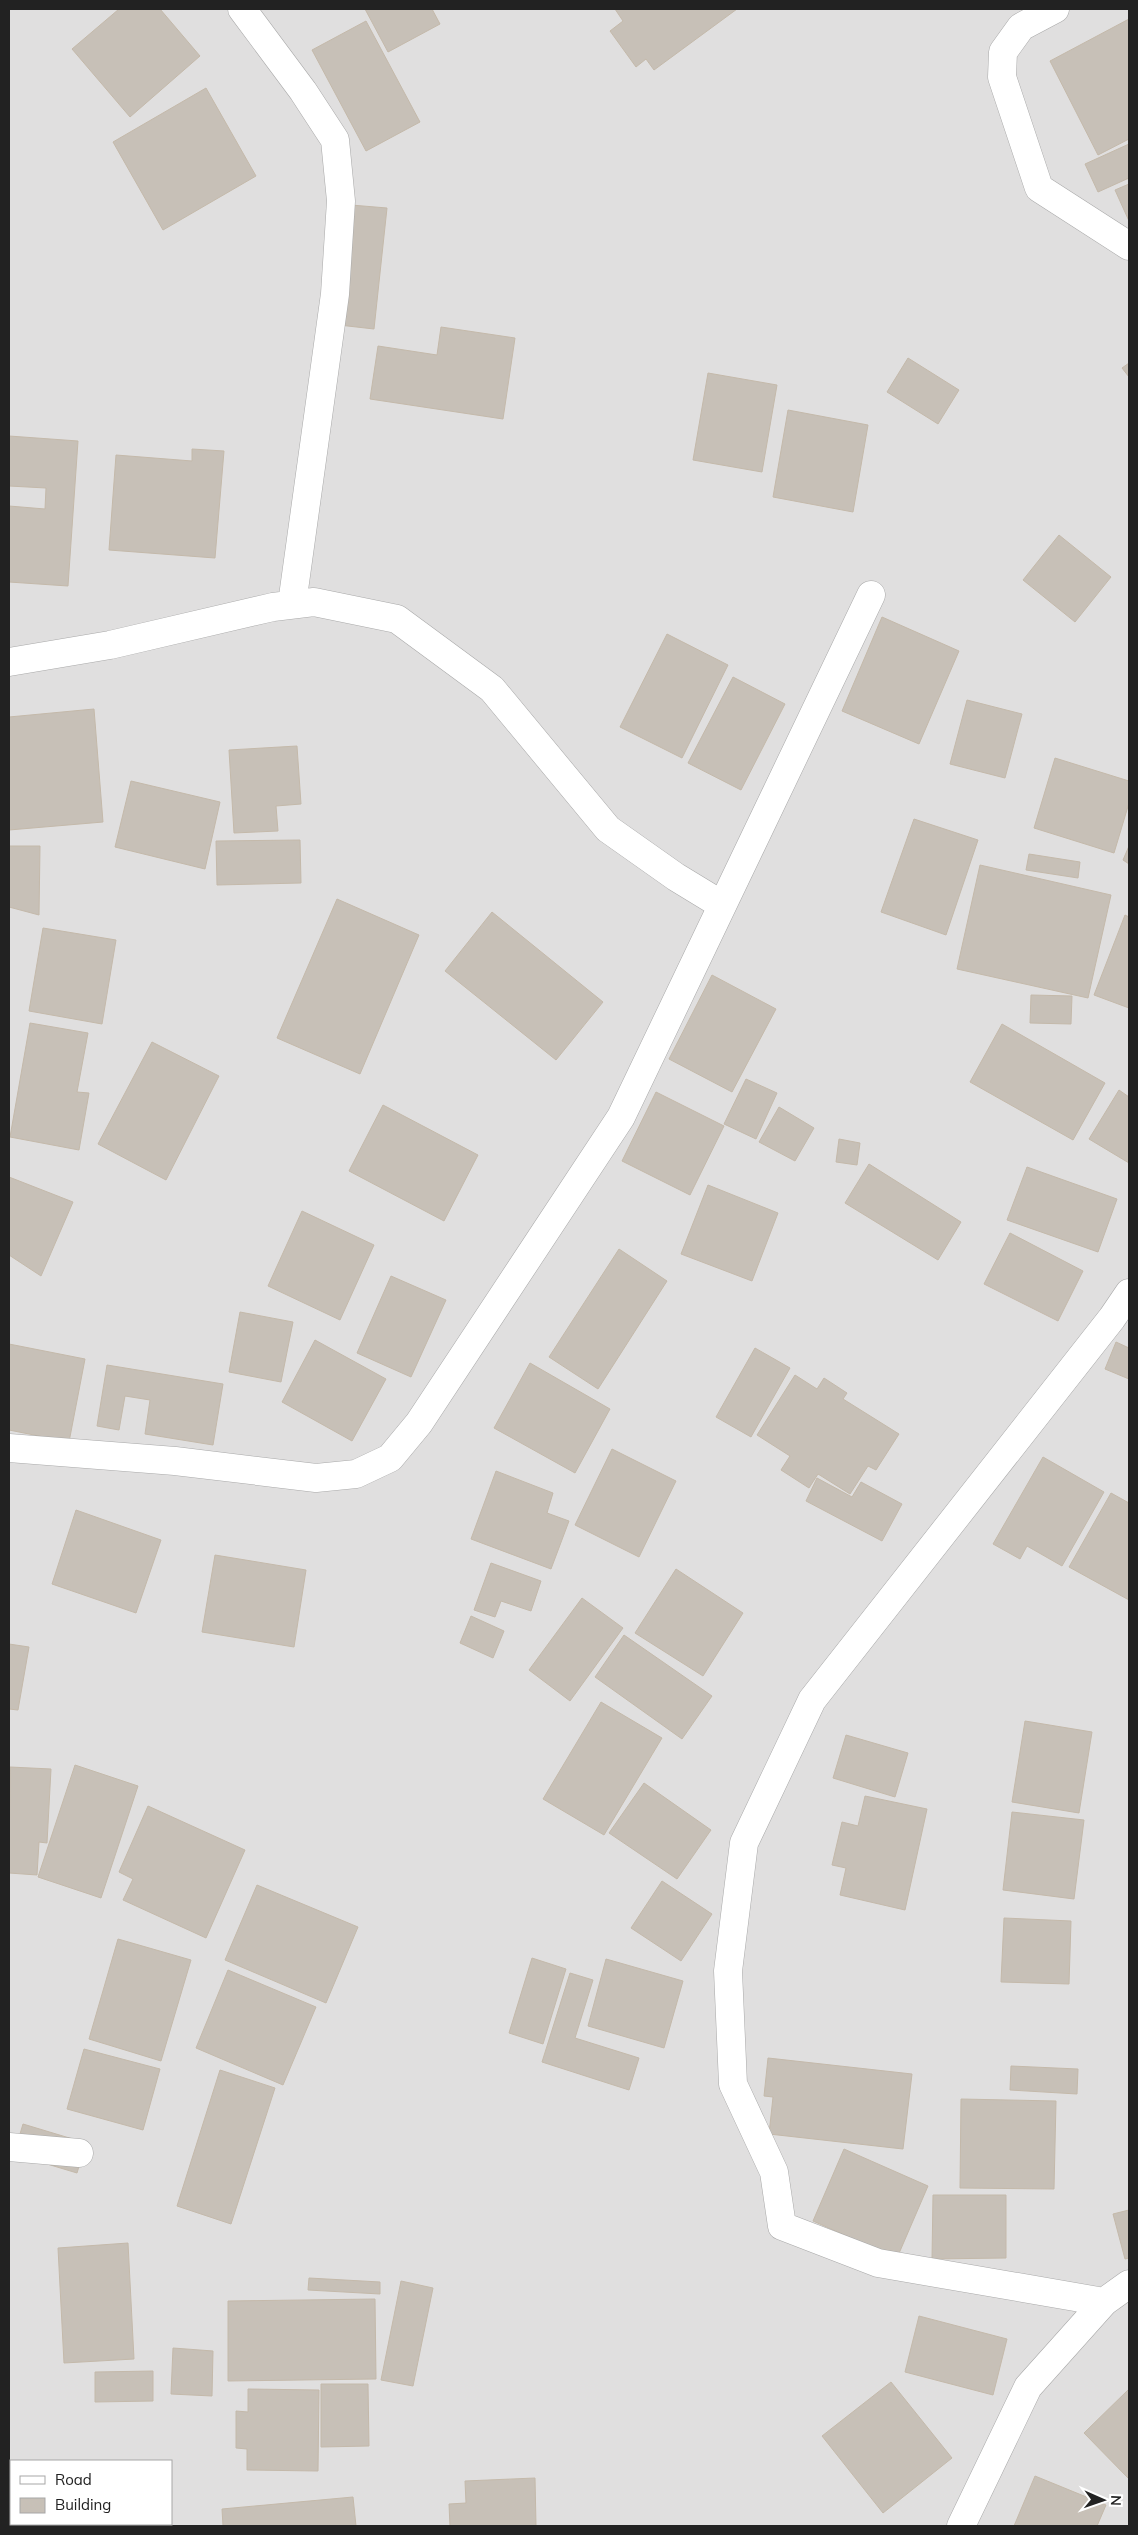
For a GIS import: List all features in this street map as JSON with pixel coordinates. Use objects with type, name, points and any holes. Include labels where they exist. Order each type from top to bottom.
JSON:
[{"type":"street","points":[[242,9],[304,91],[335,140],[340,201],[335,294],[292,604]]},
{"type":"street","points":[[1055,9],[1021,27],[1003,52],[1002,77],[1040,188],[1129,246]]},
{"type":"street","points":[[9,1448],[174,1461],[316,1478],[356,1474],[390,1458],[419,1423],[621,1118],[871,595]]},
{"type":"street","points":[[9,662],[110,645],[273,606],[314,602],[397,619],[492,689],[608,829],[676,877],[722,905]]},
{"type":"street","points":[[1104,2302],[878,2263],[782,2226],[774,2172],[733,2084],[728,1971],[744,1843],[812,1700],[1112,1318],[1129,1293]]},
{"type":"street","points":[[9,2147],[79,2153]]},
{"type":"street","points":[[961,2526],[1028,2387],[1104,2302],[1129,2284]]},
{"type":"shaded area","points":[[9,9],[1129,9],[1129,2526],[9,2526]]},
{"type":"building","points":[[119,9],[160,9],[200,56],[130,117],[72,49]]},
{"type":"building","points":[[365,9],[432,9],[440,24],[388,52]]},
{"type":"building","points":[[615,9],[737,9],[654,70],[646,59],[636,67],[610,31],[623,21]]},
{"type":"building","points":[[1129,19],[1129,139],[1098,155],[1050,61]]},
{"type":"building","points":[[366,21],[420,122],[366,151],[312,50]]},
{"type":"building","points":[[206,88],[256,176],[163,230],[113,142]]},
{"type":"building","points":[[1129,144],[1129,178],[1098,192],[1085,164]]},
{"type":"building","points":[[1129,184],[1129,221],[1115,190]]},
{"type":"building","points":[[351,205],[387,208],[374,329],[339,325]]},
{"type":"building","points":[[441,327],[515,338],[503,419],[370,399],[378,346],[437,355]]},
{"type":"building","points":[[908,358],[959,390],[938,424],[887,392]]},
{"type":"building","points":[[1129,363],[1129,377],[1122,368]]},
{"type":"building","points":[[708,373],[777,385],[762,472],[693,460]]},
{"type":"building","points":[[788,410],[868,425],[853,512],[773,497]]},
{"type":"building","points":[[9,436],[78,441],[68,586],[9,582],[9,506],[45,509],[46,488],[9,486]]},
{"type":"building","points":[[192,449],[224,451],[215,558],[109,550],[116,455],[192,461]]},
{"type":"building","points":[[1059,535],[1111,577],[1075,622],[1023,580]]},
{"type":"building","points":[[882,617],[959,651],[919,744],[842,711]]},
{"type":"building","points":[[667,634],[728,665],[682,758],[620,727]]},
{"type":"building","points":[[733,677],[785,704],[741,790],[688,763]]},
{"type":"building","points":[[967,700],[1022,714],[1005,778],[950,764]]},
{"type":"building","points":[[94,709],[103,822],[9,830],[9,717]]},
{"type":"building","points":[[297,746],[301,804],[276,806],[278,831],[234,833],[229,750]]},
{"type":"building","points":[[1055,758],[1129,781],[1129,803],[1114,853],[1034,828]]},
{"type":"building","points":[[131,781],[220,802],[205,869],[115,847]]},
{"type":"building","points":[[914,819],[978,840],[946,935],[881,912]]},
{"type":"building","points":[[300,840],[301,883],[217,885],[216,841]]},
{"type":"building","points":[[9,846],[40,846],[39,915],[9,907]]},
{"type":"building","points":[[1129,846],[1129,864],[1123,860]]},
{"type":"building","points":[[1029,854],[1080,862],[1078,878],[1026,870]]},
{"type":"building","points":[[980,865],[1111,895],[1088,998],[957,969]]},
{"type":"building","points":[[337,899],[419,935],[360,1074],[277,1038]]},
{"type":"building","points":[[492,912],[603,1002],[556,1060],[445,971]]},
{"type":"building","points":[[1125,915],[1129,917],[1129,1008],[1094,995]]},
{"type":"building","points":[[43,928],[116,940],[102,1024],[29,1011]]},
{"type":"building","points":[[712,975],[776,1009],[732,1092],[669,1059]]},
{"type":"building","points":[[1031,995],[1072,996],[1071,1024],[1030,1023]]},
{"type":"building","points":[[30,1023],[88,1033],[77,1092],[89,1093],[79,1150],[10,1137]]},
{"type":"building","points":[[1002,1024],[1105,1083],[1073,1140],[970,1082]]},
{"type":"building","points":[[152,1042],[219,1076],[166,1180],[98,1144]]},
{"type":"building","points":[[746,1079],[777,1093],[756,1139],[724,1124]]},
{"type":"building","points":[[1119,1090],[1129,1097],[1129,1163],[1089,1139]]},
{"type":"building","points":[[656,1092],[724,1126],[690,1195],[622,1161]]},
{"type":"building","points":[[383,1105],[478,1155],[444,1221],[349,1171]]},
{"type":"building","points":[[779,1107],[814,1128],[795,1161],[759,1142]]},
{"type":"building","points":[[839,1139],[860,1143],[857,1165],[836,1162]]},
{"type":"building","points":[[869,1164],[961,1222],[938,1260],[845,1203]]},
{"type":"building","points":[[1027,1167],[1117,1199],[1098,1252],[1007,1220]]},
{"type":"building","points":[[9,1177],[73,1202],[41,1276],[9,1255]]},
{"type":"building","points":[[708,1185],[778,1213],[752,1281],[681,1254]]},
{"type":"building","points":[[302,1211],[374,1245],[340,1320],[268,1286]]},
{"type":"building","points":[[1010,1233],[1083,1271],[1058,1321],[984,1284]]},
{"type":"building","points":[[619,1249],[667,1281],[598,1389],[549,1357]]},
{"type":"building","points":[[391,1276],[446,1300],[411,1377],[357,1353]]},
{"type":"building","points":[[240,1312],[293,1322],[281,1382],[229,1372]]},
{"type":"building","points":[[315,1340],[386,1379],[352,1441],[282,1402]]},
{"type":"building","points":[[1116,1342],[1129,1348],[1129,1379],[1105,1369]]},
{"type":"building","points":[[9,1344],[85,1359],[69,1442],[9,1430]]},
{"type":"building","points":[[755,1348],[790,1368],[751,1437],[716,1417]]},
{"type":"building","points":[[530,1363],[610,1409],[575,1473],[494,1428]]},
{"type":"building","points":[[107,1365],[223,1384],[213,1445],[145,1434],[150,1400],[125,1396],[119,1430],[97,1426]]},
{"type":"building","points":[[795,1375],[817,1389],[824,1378],[847,1393],[843,1399],[899,1434],[876,1470],[868,1466],[850,1494],[818,1474],[809,1488],[781,1470],[790,1456],[757,1435]]},
{"type":"building","points":[[612,1449],[676,1481],[639,1557],[575,1525]]},
{"type":"building","points":[[1043,1457],[1104,1492],[1062,1566],[1027,1546],[1020,1559],[993,1544]]},
{"type":"building","points":[[496,1471],[553,1493],[547,1513],[569,1521],[551,1569],[471,1539]]},
{"type":"building","points":[[817,1478],[852,1497],[861,1482],[902,1504],[882,1541],[806,1501]]},
{"type":"building","points":[[1111,1493],[1129,1503],[1129,1600],[1069,1567]]},
{"type":"building","points":[[76,1510],[161,1540],[136,1613],[52,1584]]},
{"type":"building","points":[[215,1555],[306,1570],[294,1647],[202,1632]]},
{"type":"building","points":[[491,1563],[541,1581],[531,1611],[501,1601],[495,1617],[474,1610]]},
{"type":"building","points":[[676,1569],[743,1613],[703,1676],[635,1633]]},
{"type":"building","points":[[582,1598],[623,1628],[570,1701],[529,1670]]},
{"type":"building","points":[[471,1616],[504,1631],[493,1658],[460,1643]]},
{"type":"building","points":[[624,1635],[712,1696],[682,1739],[595,1677]]},
{"type":"building","points":[[9,1644],[29,1647],[18,1710],[9,1709]]},
{"type":"building","points":[[601,1702],[662,1738],[604,1835],[543,1799]]},
{"type":"building","points":[[1025,1721],[1092,1732],[1079,1813],[1012,1802]]},
{"type":"building","points":[[846,1735],[908,1753],[895,1797],[833,1778]]},
{"type":"building","points":[[75,1765],[138,1786],[101,1898],[38,1877]]},
{"type":"building","points":[[10,1767],[51,1769],[47,1843],[39,1842],[37,1875],[9,1873]]},
{"type":"building","points":[[644,1783],[711,1830],[677,1879],[609,1833]]},
{"type":"building","points":[[865,1796],[927,1809],[905,1910],[840,1895],[846,1868],[832,1865],[842,1822],[858,1826]]},
{"type":"building","points":[[148,1806],[245,1850],[206,1938],[123,1900],[133,1879],[119,1872]]},
{"type":"building","points":[[1012,1812],[1084,1820],[1074,1899],[1003,1890]]},
{"type":"building","points":[[662,1881],[712,1914],[681,1961],[631,1928]]},
{"type":"building","points":[[257,1885],[358,1927],[326,2003],[225,1960]]},
{"type":"building","points":[[1004,1918],[1071,1921],[1069,1984],[1001,1982]]},
{"type":"building","points":[[118,1939],[191,1960],[161,2061],[89,2039]]},
{"type":"building","points":[[532,1958],[566,1969],[543,2044],[509,2033]]},
{"type":"building","points":[[606,1959],[683,1981],[664,2048],[588,2026]]},
{"type":"building","points":[[228,1970],[316,2007],[283,2085],[196,2048]]},
{"type":"building","points":[[570,1973],[593,1980],[575,2038],[639,2058],[629,2090],[542,2062]]},
{"type":"building","points":[[84,2049],[160,2069],[143,2130],[67,2109]]},
{"type":"building","points":[[768,2058],[912,2074],[903,2149],[769,2134],[773,2097],[764,2096]]},
{"type":"building","points":[[1011,2066],[1078,2069],[1077,2094],[1010,2090]]},
{"type":"building","points":[[220,2070],[275,2088],[231,2224],[177,2206]]},
{"type":"building","points":[[961,2099],[1056,2101],[1054,2189],[960,2188]]},
{"type":"building","points":[[23,2124],[86,2143],[77,2173],[14,2154]]},
{"type":"building","points":[[844,2149],[928,2186],[897,2258],[813,2221]]},
{"type":"building","points":[[933,2195],[1006,2195],[1006,2258],[932,2259]]},
{"type":"building","points":[[1129,2210],[1129,2258],[1125,2259],[1113,2214]]},
{"type":"building","points":[[128,2243],[134,2359],[64,2363],[58,2248]]},
{"type":"building","points":[[309,2278],[380,2282],[380,2294],[308,2290]]},
{"type":"building","points":[[401,2281],[433,2288],[413,2386],[381,2380]]},
{"type":"building","points":[[375,2299],[376,2379],[228,2381],[228,2301]]},
{"type":"building","points":[[919,2316],[1007,2339],[993,2395],[905,2372]]},
{"type":"building","points":[[173,2348],[213,2351],[212,2396],[171,2394]]},
{"type":"building","points":[[153,2371],[153,2401],[95,2402],[95,2372]]},
{"type":"building","points":[[891,2382],[952,2458],[883,2513],[822,2436]]},
{"type":"building","points":[[321,2384],[368,2384],[369,2446],[321,2447]]},
{"type":"building","points":[[248,2389],[319,2390],[318,2471],[247,2470],[247,2449],[236,2448],[236,2411],[248,2412]]},
{"type":"building","points":[[1129,2389],[1129,2479],[1084,2433]]},
{"type":"building","points":[[1035,2476],[1106,2505],[1097,2526],[1014,2526]]},
{"type":"building","points":[[535,2478],[536,2526],[450,2526],[449,2504],[466,2503],[465,2481]]},
{"type":"building","points":[[353,2497],[356,2526],[223,2526],[222,2509]]},
{"type":"building","points":[[83,2525],[124,2525],[124,2526]]}]
